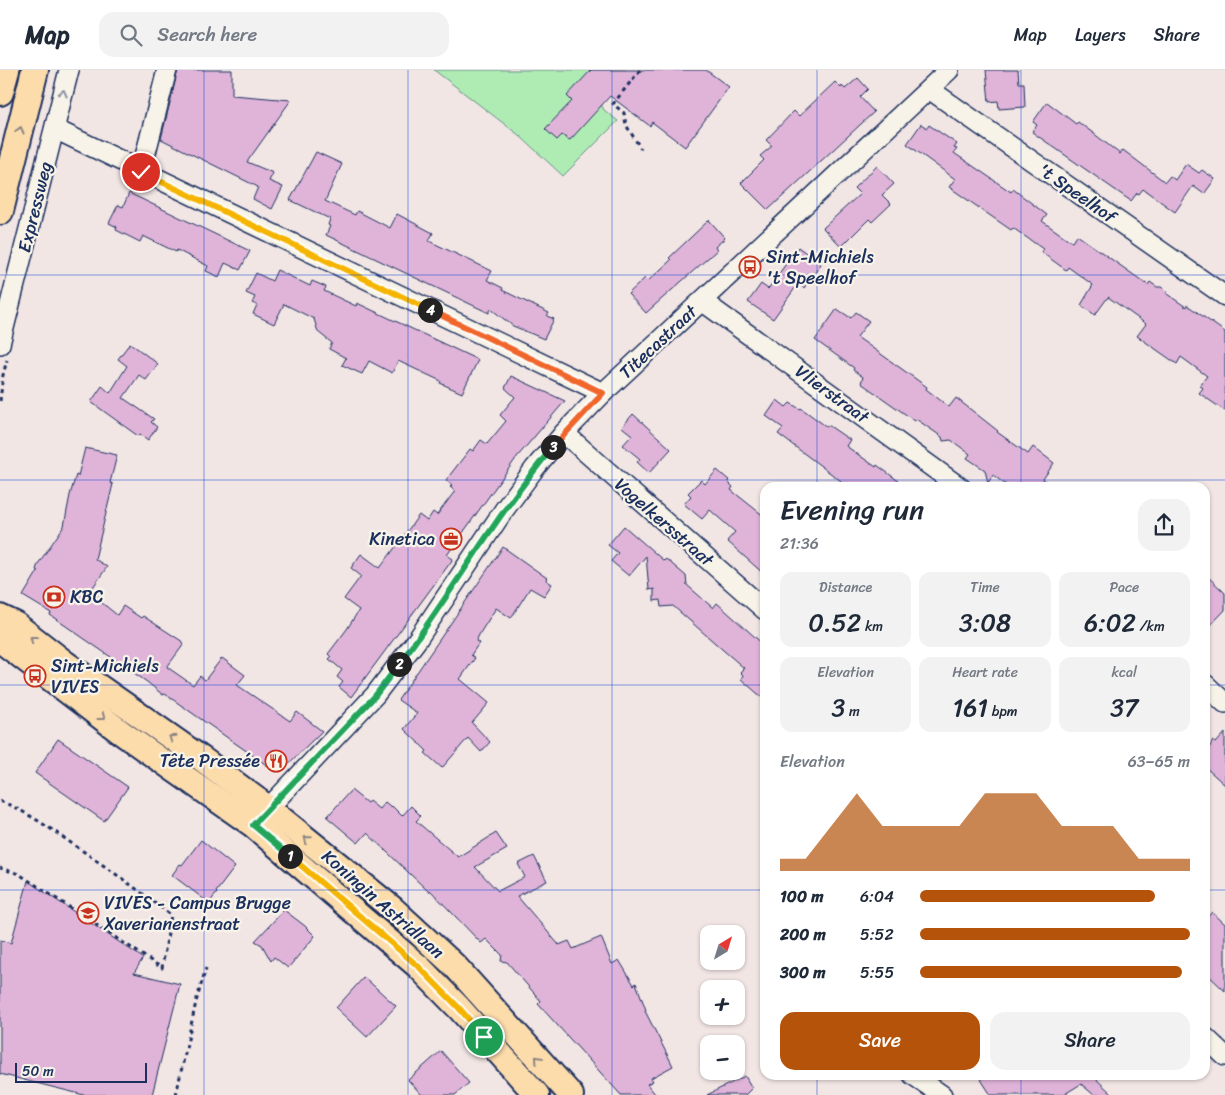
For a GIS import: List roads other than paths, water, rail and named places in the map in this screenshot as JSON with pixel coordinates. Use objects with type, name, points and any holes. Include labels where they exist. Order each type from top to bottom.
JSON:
[{"type":"highway","points":[[0,92],[6,70]]},
{"type":"highway","name":"Expressweg","points":[[0,211],[35,70]]},
{"type":"main road","name":"Koningin Astridlaan","points":[[0,617],[14,624],[65,663],[202,759],[419,967],[459,1008],[537,1095]]},
{"type":"main road","name":"Koningin Astridlaan","points":[[0,640],[122,733],[261,816],[393,909],[455,966],[571,1095]]},
{"type":"street","name":"Expressweg","points":[[0,344],[69,70]]},
{"type":"street","points":[[141,172],[167,70]]},
{"type":"street","name":"Titecastraat","points":[[261,816],[375,696],[417,640],[504,510],[564,433],[603,393],[949,70]]},
{"type":"street","name":"'t Speelhof","points":[[929,89],[1225,296]]},
{"type":"street","points":[[54,129],[603,393]]},
{"type":"street","name":"Vlierstraat","points":[[702,301],[953,482]]},
{"type":"street","name":"Vogelkersstraat","points":[[564,433],[760,606]]},
{"type":"street","points":[[1210,689],[1225,703]]},
{"type":"street","points":[[1210,1042],[1225,1056]]},
{"type":"street","points":[[920,1080],[942,1095]]},
{"type":"place","name":"Sint-Michiels 't Speelhof","points":[[750,267]]},
{"type":"place","name":"Kinetica","points":[[451,539]]},
{"type":"place","name":"KBC","points":[[54,597]]},
{"type":"place","name":"Sint-Michiels VIVES","points":[[35,676]]},
{"type":"place","name":"Tête Pressée","points":[[276,761]]},
{"type":"place","name":"VIVES - Campus Brugge Xaverianenstraat","points":[[88,913]]}]
